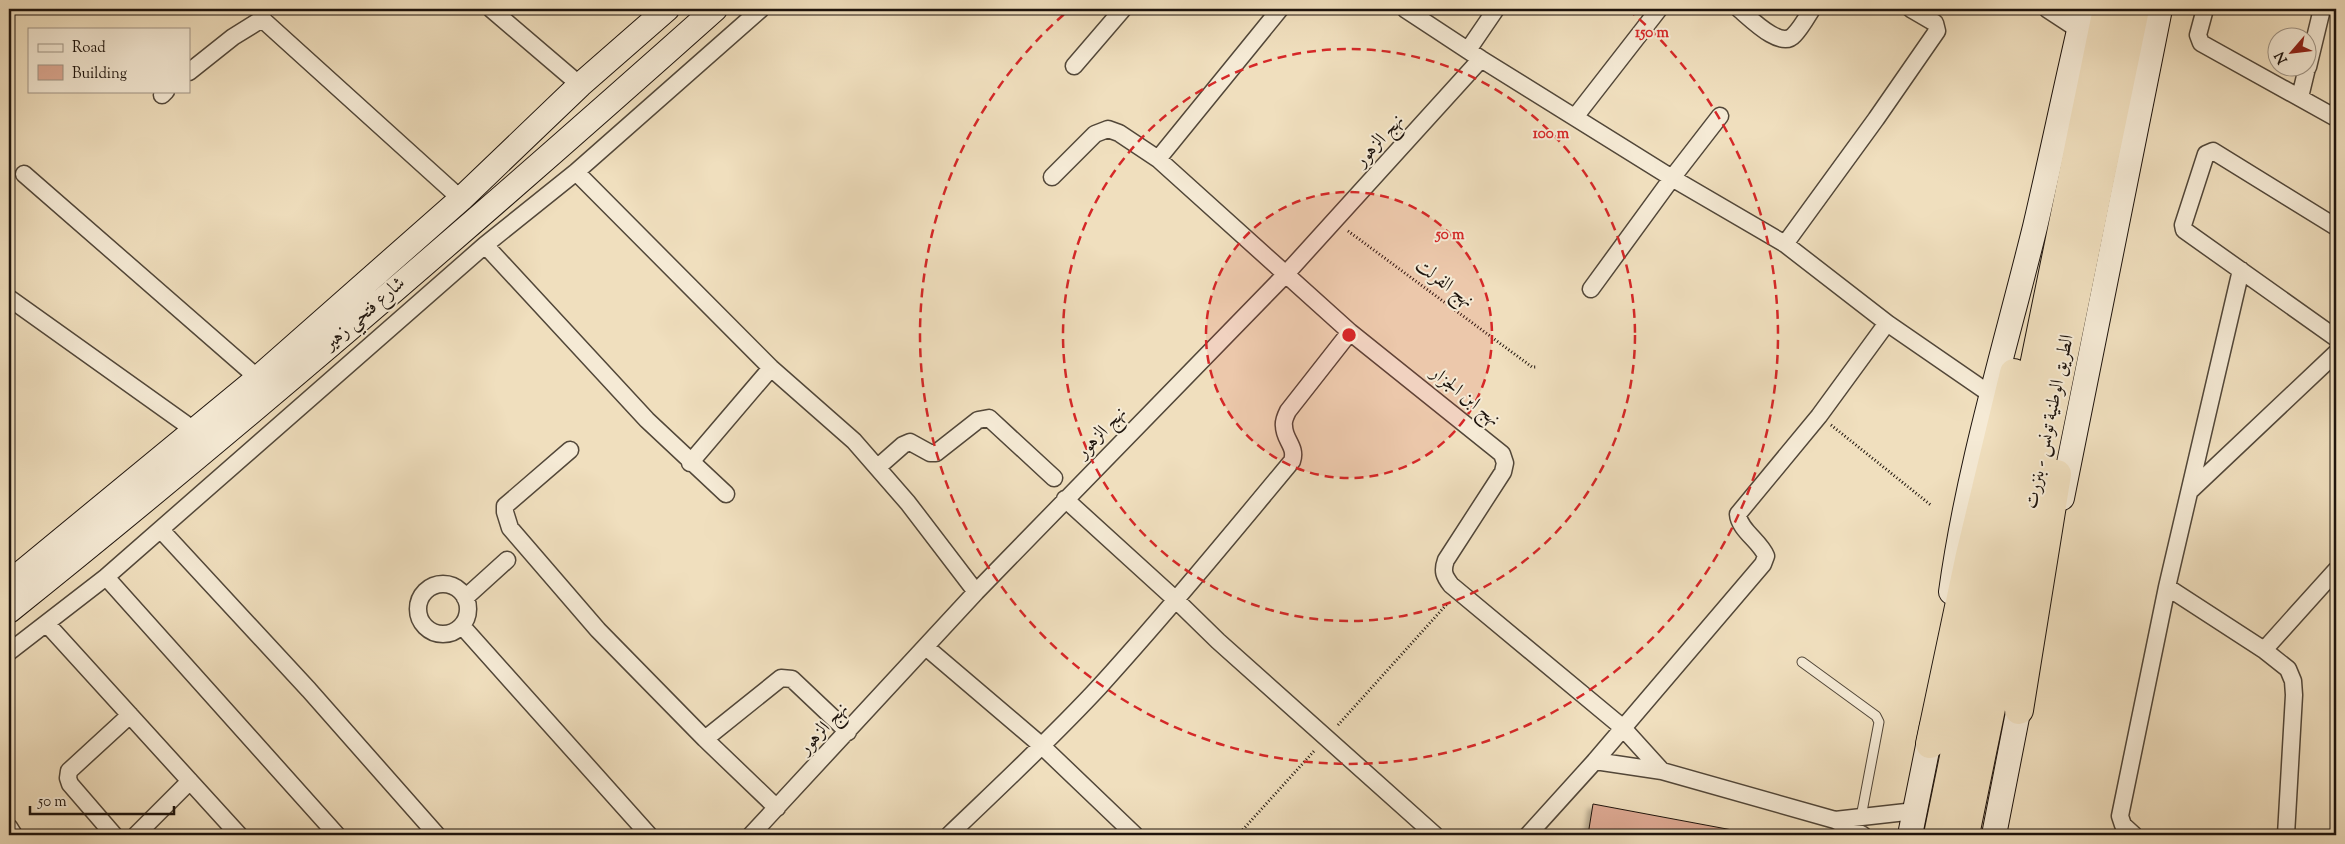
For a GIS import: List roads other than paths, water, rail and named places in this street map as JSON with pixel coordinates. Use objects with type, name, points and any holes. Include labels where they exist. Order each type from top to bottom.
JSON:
[{"type":"highway","name":"الطريق الوطنية تونس - بنزرت","points":[[1938,835],[2107,9]]},
{"type":"highway","name":"الطريق الوطنية تونس - بنزرت","points":[[1965,835],[2135,9]]},
{"type":"highway","points":[[2019,710],[2124,64]]},
{"type":"highway","points":[[1930,744],[1970,555],[2021,348],[2076,163]]},
{"type":"street","points":[[491,9],[580,85]]},
{"type":"street","name":"شارع فتحي زهير","points":[[9,583],[258,378],[461,199],[580,85],[667,9]]},
{"type":"street","name":"شارع فتحي زهير","points":[[9,611],[162,487],[564,143],[715,9]]},
{"type":"street","points":[[9,652],[106,577],[161,530],[485,245],[576,172],[761,9]]},
{"type":"street","points":[[1074,66],[1122,9]]},
{"type":"street","points":[[1158,159],[1280,9]]},
{"type":"street","points":[[1405,9],[1672,178],[1785,244],[1887,324],[1990,394]]},
{"type":"street","name":"نهج الزهور","points":[[751,835],[927,648],[976,592],[1285,275],[1335,221],[1474,54],[1496,9]]},
{"type":"street","points":[[1575,117],[1659,9]]},
{"type":"street","points":[[1738,9],[1776,38],[1785,40],[1793,37],[1812,9]]},
{"type":"street","points":[[1785,244],[1937,31],[1936,22],[1911,9]]},
{"type":"street","points":[[1910,835],[1930,744],[1956,552],[1990,394],[2034,227],[2081,19],[2047,9]]},
{"type":"street","points":[[1994,835],[2160,9]]},
{"type":"street","points":[[2205,9],[2198,36],[2201,43],[2336,118]]},
{"type":"street","points":[[2317,28],[2322,9]]},
{"type":"street","points":[[190,71],[263,14],[461,199]]},
{"type":"street","points":[[2300,97],[2304,78]]},
{"type":"street","points":[[1591,289],[1720,116]]},
{"type":"street","name":"نهج ابن الجزار","points":[[1052,177],[1095,134],[1108,129],[1119,133],[1158,159],[1350,332],[1502,454],[1506,463],[1503,472],[1446,560],[1443,569],[1444,577],[1622,726]]},
{"type":"street","points":[[2336,227],[2213,152],[2209,152],[2206,154],[2183,228],[2336,338]]},
{"type":"street","points":[[576,172],[771,368],[854,441],[878,467],[976,592]]},
{"type":"street","points":[[24,174],[258,378]]},
{"type":"street","points":[[485,245],[647,420],[726,494]]},
{"type":"street","points":[[2134,835],[2124,825],[2120,816],[2167,587],[2241,270]]},
{"type":"street","points":[[9,298],[194,430]]},
{"type":"street","points":[[1528,835],[1595,761],[1622,726],[1763,564],[1766,556],[1764,550],[1739,521],[1738,514],[1819,416],[1887,324]]},
{"type":"street","points":[[949,835],[1042,746],[1176,600],[1292,461],[1293,449],[1285,433],[1284,426],[1288,410],[1350,332]]},
{"type":"street","points":[[2191,490],[2336,353]]},
{"type":"street","points":[[690,462],[771,368]]},
{"type":"street","points":[[878,467],[903,445],[910,442],[930,453],[936,452],[978,420],[989,418],[1054,478]]},
{"type":"street","points":[[570,450],[505,506],[510,528],[598,630],[705,739],[777,808]]},
{"type":"street","points":[[1065,499],[1176,600],[1218,642],[1435,835]]},
{"type":"street","points":[[161,530],[309,690],[437,835]]},
{"type":"street","points":[[465,598],[507,560]]},
{"type":"street","points":[[2264,650],[2336,570]]},
{"type":"street","points":[[106,577],[336,835]]},
{"type":"street","points":[[437,584],[454,586],[465,598],[468,613],[462,626],[447,634],[439,634],[424,625],[418,610],[423,594],[437,584]]},
{"type":"street","points":[[2167,587],[2264,650],[2288,669],[2293,681],[2286,835]]},
{"type":"street","points":[[47,624],[239,835]]},
{"type":"street","points":[[462,626],[649,835]]},
{"type":"street","points":[[927,648],[1042,746],[1135,835]]},
{"type":"street","points":[[705,739],[781,678],[792,679],[848,732]]},
{"type":"street","points":[[114,835],[70,784],[68,778],[70,771],[130,715]]},
{"type":"street","points":[[1622,726],[1662,771]]},
{"type":"street","points":[[1595,761],[1662,771],[1835,820],[1863,835]]},
{"type":"street","points":[[136,835],[190,781]]},
{"type":"street","points":[[1835,820],[1915,811]]},
{"type":"street","points":[[9,827],[14,835]]},
{"type":"lane","points":[[1802,662],[1876,716],[1879,722],[1861,817]]}]
